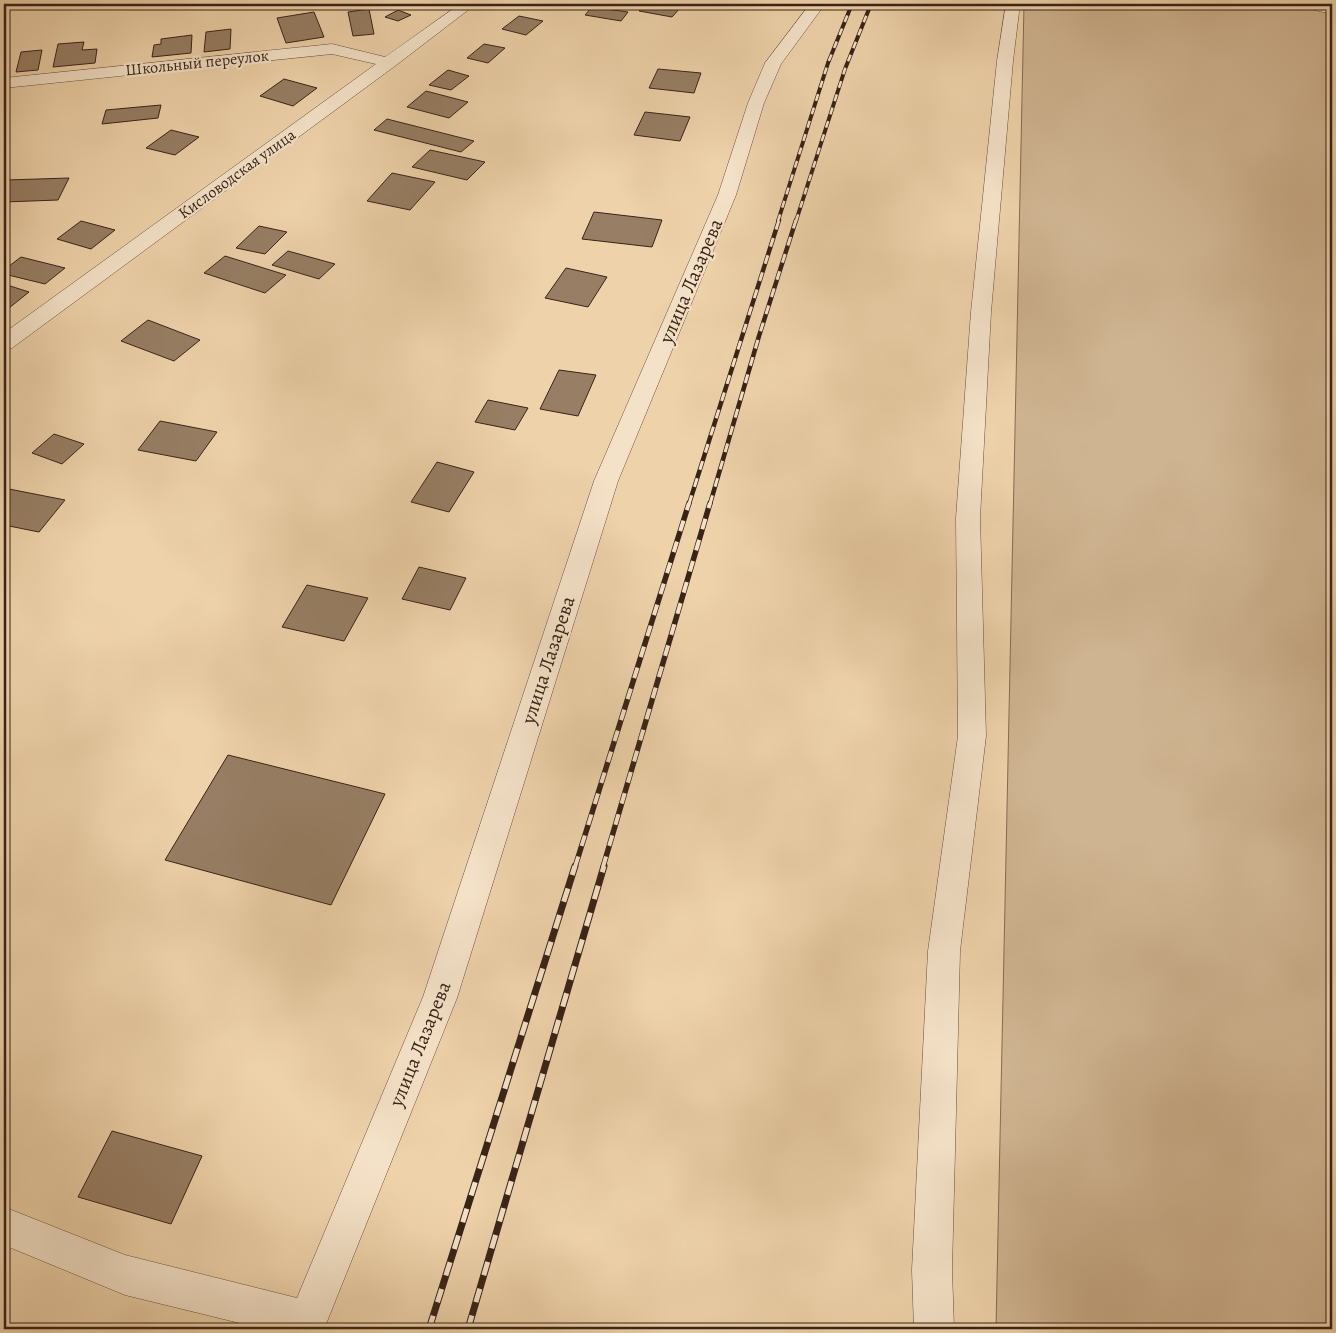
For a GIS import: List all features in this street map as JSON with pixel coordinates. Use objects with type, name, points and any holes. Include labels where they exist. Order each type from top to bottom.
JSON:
[{"type":"street","name":"Кисловодская улица","points":[[4,343],[469,4]]},
{"type":"street","name":"улица Лазарева","points":[[306,1324],[440,998],[606,481],[727,195],[756,104],[773,63],[818,4]]},
{"type":"street","points":[[934,1329],[932,1270],[944,951],[972,736],[968,518],[981,312],[1005,61],[1013,4]]},
{"type":"street","points":[[1307,4],[1332,10]]},
{"type":"street","name":"Школьный переулок","points":[[4,83],[332,49],[389,63]]},
{"type":"street","points":[[4,1226],[125,1274],[306,1324]]},
{"type":"shaded area","points":[[1024,4],[1332,4],[1332,1329],[996,1329]]},
{"type":"building","points":[[646,4],[681,7],[672,17],[639,11]]},
{"type":"building","points":[[592,7],[628,12],[621,21],[585,15]]},
{"type":"building","points":[[369,9],[374,34],[353,36],[348,12]]},
{"type":"building","points":[[398,10],[411,15],[398,21],[385,17]]},
{"type":"building","points":[[314,12],[324,37],[286,43],[277,18]]},
{"type":"building","points":[[519,16],[543,21],[526,35],[502,29]]},
{"type":"building","points":[[231,29],[230,49],[204,52],[206,32]]},
{"type":"building","points":[[192,35],[191,53],[152,57],[154,45],[161,44],[161,39]]},
{"type":"building","points":[[84,42],[82,50],[97,49],[95,63],[53,67],[58,44]]},
{"type":"building","points":[[484,44],[505,48],[488,63],[467,58]]},
{"type":"building","points":[[42,50],[38,70],[16,72],[21,52]]},
{"type":"building","points":[[658,69],[701,73],[694,93],[649,88]]},
{"type":"building","points":[[448,70],[469,76],[451,90],[429,85]]},
{"type":"building","points":[[284,79],[317,88],[293,106],[260,96]]},
{"type":"building","points":[[426,91],[468,102],[449,118],[407,107]]},
{"type":"building","points":[[161,105],[158,118],[102,124],[106,110]]},
{"type":"building","points":[[645,112],[690,117],[680,141],[634,135]]},
{"type":"building","points":[[387,119],[474,141],[461,152],[374,130]]},
{"type":"building","points":[[171,130],[199,137],[175,155],[146,148]]},
{"type":"building","points":[[430,150],[485,162],[467,180],[412,167]]},
{"type":"building","points":[[392,173],[435,182],[410,210],[367,201]]},
{"type":"building","points":[[69,178],[58,200],[4,202],[4,184],[6,180]]},
{"type":"building","points":[[594,212],[662,220],[652,247],[582,239]]},
{"type":"building","points":[[81,221],[115,230],[91,249],[57,239]]},
{"type":"building","points":[[259,226],[287,232],[265,254],[236,248]]},
{"type":"building","points":[[288,251],[335,264],[319,279],[272,265]]},
{"type":"building","points":[[225,256],[286,275],[265,293],[204,273]]},
{"type":"building","points":[[21,257],[65,268],[45,284],[4,274],[4,270]]},
{"type":"building","points":[[566,268],[607,277],[588,307],[545,298]]},
{"type":"building","points":[[4,284],[29,292],[4,312]]},
{"type":"building","points":[[148,320],[200,340],[174,361],[121,341]]},
{"type":"building","points":[[559,370],[596,375],[578,416],[540,409]]},
{"type":"building","points":[[488,400],[528,408],[515,430],[475,422]]},
{"type":"building","points":[[160,421],[217,432],[196,461],[138,450]]},
{"type":"building","points":[[54,434],[84,444],[62,464],[32,453]]},
{"type":"building","points":[[437,462],[474,472],[449,512],[411,502]]},
{"type":"building","points":[[4,488],[65,500],[39,532],[4,525]]},
{"type":"building","points":[[419,567],[466,578],[450,610],[402,599]]},
{"type":"building","points":[[307,585],[368,598],[344,641],[282,627]]},
{"type":"building","points":[[228,755],[385,794],[331,905],[165,860]]},
{"type":"building","points":[[112,1131],[202,1156],[171,1224],[78,1197]]},
{"type":"railway","points":[[778,221],[828,63],[852,4]]},
{"type":"railway","points":[[796,221],[845,69],[871,4]]},
{"type":"railway","points":[[689,504],[779,220]]},
{"type":"railway","points":[[710,504],[759,336],[796,220]]},
{"type":"railway","points":[[575,867],[689,503]]},
{"type":"railway","points":[[603,867],[710,503]]},
{"type":"railway","points":[[429,1329],[575,866]]},
{"type":"railway","points":[[468,1329],[604,866]]}]
